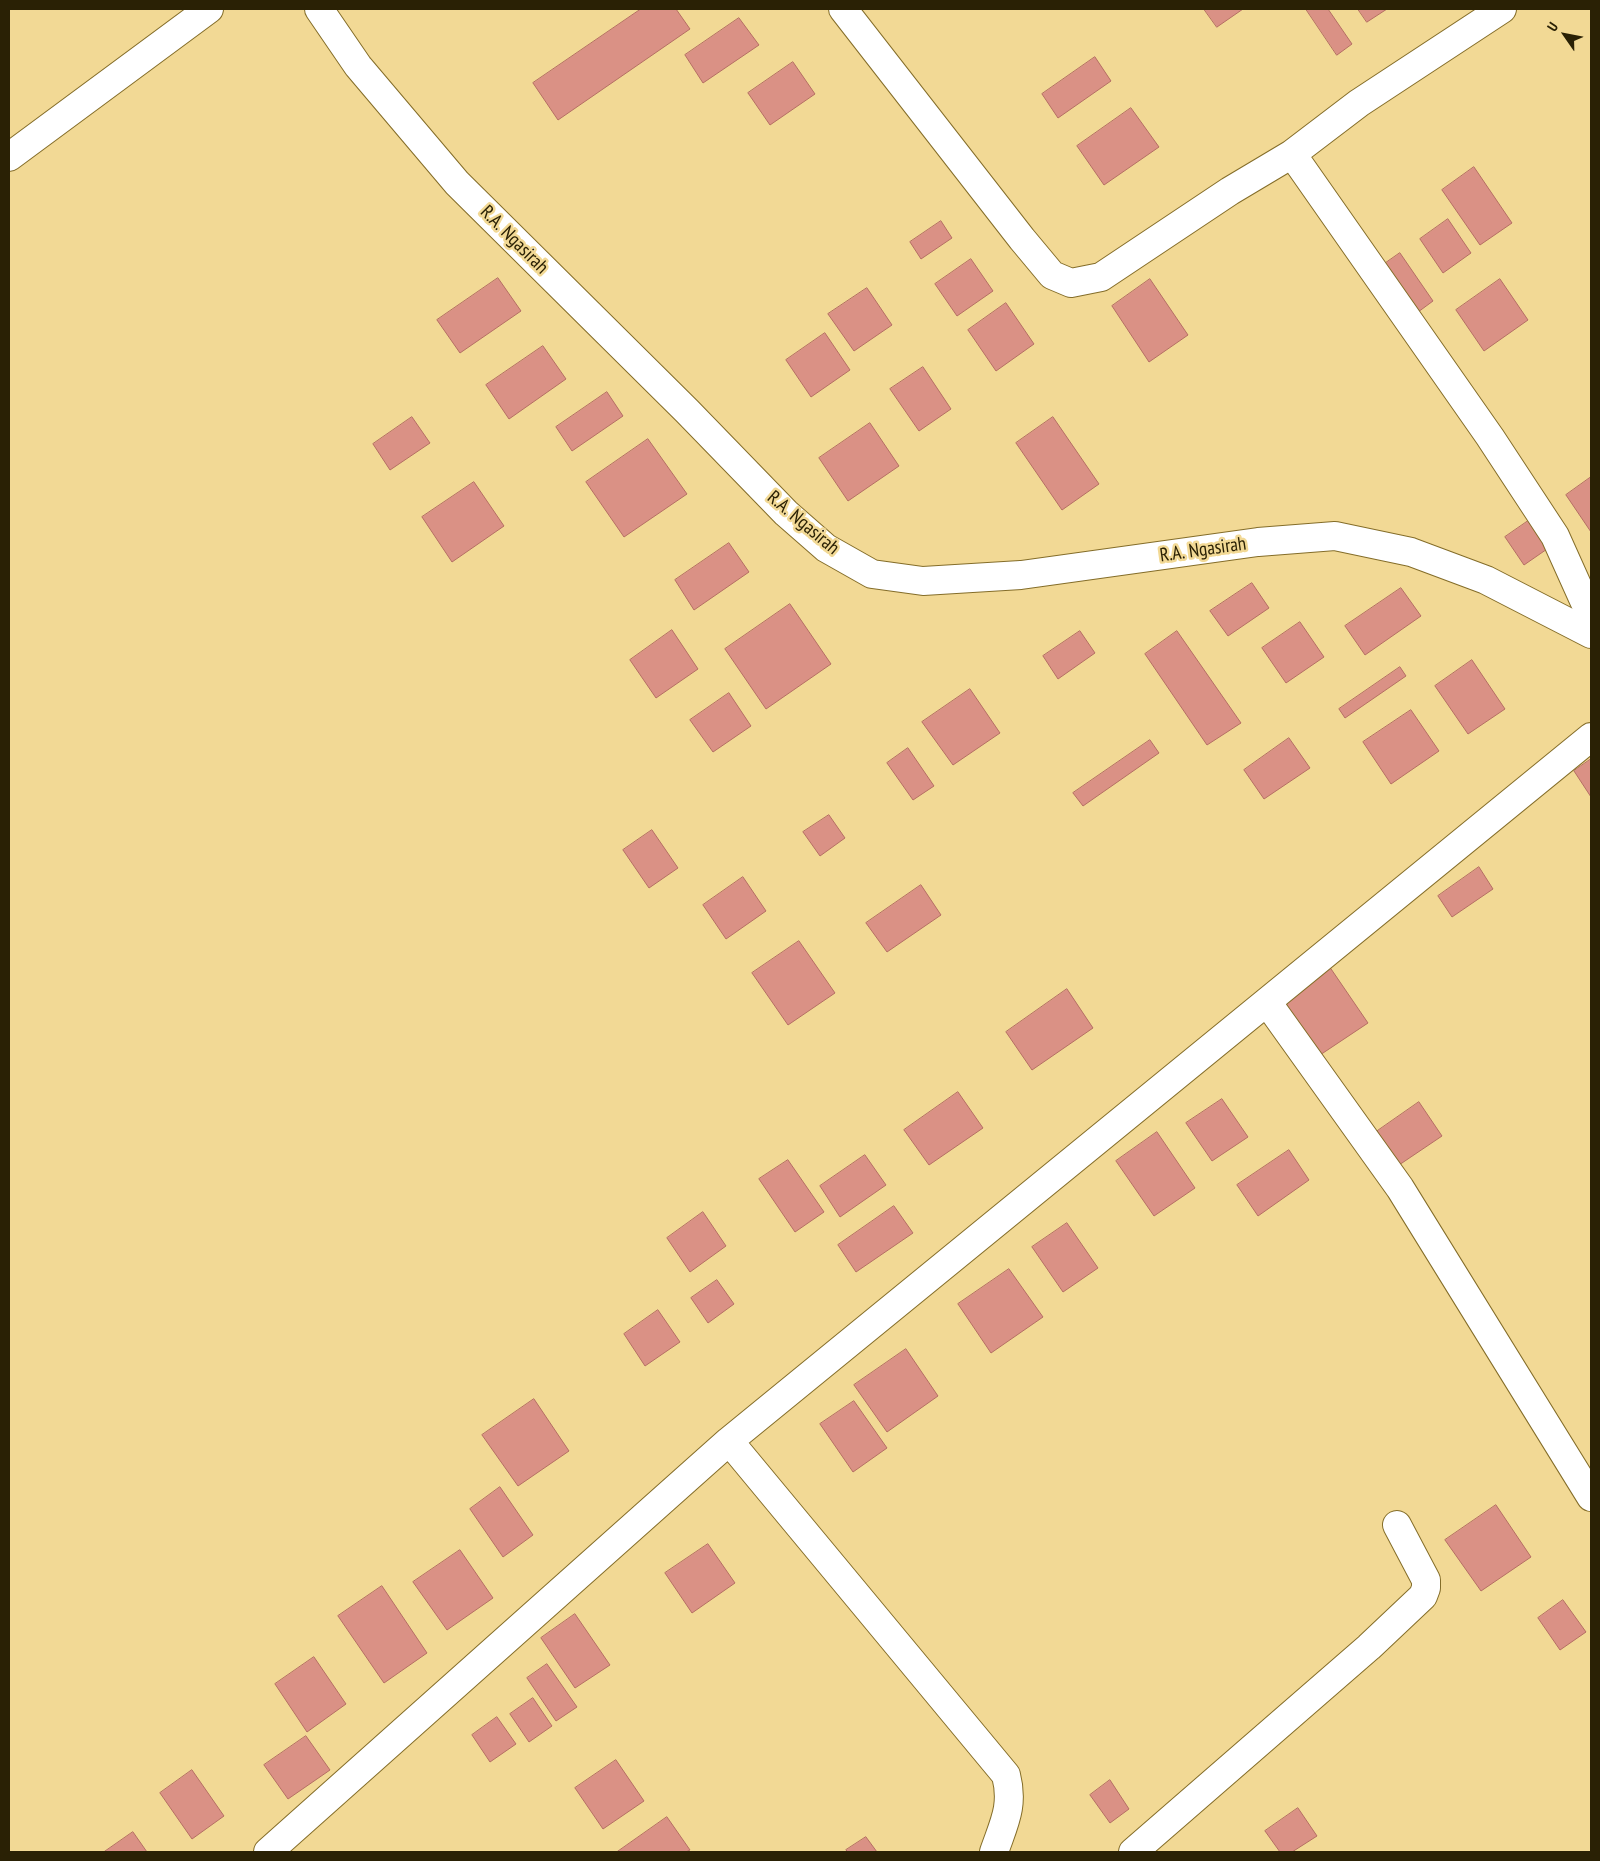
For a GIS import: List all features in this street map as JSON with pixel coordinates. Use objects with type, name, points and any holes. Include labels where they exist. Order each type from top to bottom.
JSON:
[{"type":"street","points":[[9,156],[208,9]]},
{"type":"street","name":"R.A. Ngasirah","points":[[319,9],[358,66],[457,182],[687,411],[786,513],[826,548],[872,574],[923,581],[1021,575],[1258,542],[1335,536],[1411,552],[1486,580],[1591,634]]},
{"type":"street","points":[[843,9],[1052,275],[1071,282],[1101,277],[1230,191],[1292,154],[1360,103],[1502,9]]},
{"type":"street","points":[[1292,154],[1490,437],[1555,536],[1591,616]]},
{"type":"street","points":[[268,1852],[729,1441],[1591,737]]},
{"type":"street","points":[[1267,1002],[1405,1196],[1591,1497]]},
{"type":"street","points":[[729,1441],[1006,1775],[1011,1793],[1008,1811],[994,1852]]},
{"type":"street","points":[[1133,1852],[1369,1647],[1422,1596],[1426,1588],[1426,1580],[1397,1525]]},
{"type":"building","points":[[641,9],[676,9],[690,29],[558,120],[533,83]]},
{"type":"building","points":[[1204,9],[1243,9],[1217,27]]},
{"type":"building","points":[[1306,9],[1328,9],[1352,44],[1337,55]]},
{"type":"building","points":[[1358,9],[1387,9],[1367,22]]},
{"type":"building","points":[[739,18],[759,45],[703,83],[685,55]]},
{"type":"building","points":[[1095,57],[1111,81],[1058,118],[1042,94]]},
{"type":"building","points":[[793,62],[815,94],[770,125],[748,93]]},
{"type":"building","points":[[1131,108],[1159,147],[1104,185],[1077,146]]},
{"type":"building","points":[[1474,167],[1512,223],[1480,245],[1442,190]]},
{"type":"building","points":[[1448,219],[1471,253],[1443,273],[1420,239]]},
{"type":"building","points":[[941,221],[952,238],[921,259],[910,242]]},
{"type":"building","points":[[1400,253],[1433,301],[1414,315],[1380,267]]},
{"type":"building","points":[[971,259],[993,291],[957,316],[935,284]]},
{"type":"building","points":[[498,278],[521,311],[460,353],[437,320]]},
{"type":"building","points":[[1150,279],[1188,335],[1149,362],[1112,306]]},
{"type":"building","points":[[1500,279],[1528,320],[1484,351],[1456,310]]},
{"type":"building","points":[[867,288],[892,325],[854,351],[828,314]]},
{"type":"building","points":[[1006,303],[1034,344],[996,371],[968,330]]},
{"type":"building","points":[[825,333],[850,370],[811,397],[786,360]]},
{"type":"building","points":[[543,346],[566,379],[509,419],[486,385]]},
{"type":"building","points":[[923,367],[951,409],[919,431],[890,389]]},
{"type":"building","points":[[607,392],[623,416],[572,451],[556,427]]},
{"type":"building","points":[[412,417],[430,443],[390,470],[373,444]]},
{"type":"building","points":[[1053,417],[1099,484],[1062,510],[1016,443]]},
{"type":"building","points":[[870,423],[899,466],[848,501],[819,458]]},
{"type":"building","points":[[648,439],[687,494],[624,537],[586,482]]},
{"type":"building","points":[[1591,477],[1591,532],[1566,495]]},
{"type":"building","points":[[474,482],[504,526],[452,562],[422,517]]},
{"type":"building","points":[[1531,519],[1550,547],[1524,565],[1505,537]]},
{"type":"building","points":[[729,543],[749,572],[694,610],[675,580]]},
{"type":"building","points":[[1252,583],[1269,608],[1228,636],[1210,611]]},
{"type":"building","points":[[1401,588],[1421,616],[1365,655],[1345,626]]},
{"type":"building","points":[[790,604],[831,664],[766,709],[725,649]]},
{"type":"building","points":[[1300,622],[1324,657],[1286,683],[1262,648]]},
{"type":"building","points":[[672,630],[698,669],[656,698],[630,660]]},
{"type":"building","points":[[1080,631],[1095,653],[1058,679],[1043,656]]},
{"type":"building","points":[[1177,631],[1241,723],[1207,745],[1145,654]]},
{"type":"building","points":[[1472,660],[1505,709],[1468,734],[1435,686]]},
{"type":"building","points":[[1400,667],[1406,676],[1345,718],[1339,709]]},
{"type":"building","points":[[970,689],[1000,733],[953,765],[922,722]]},
{"type":"building","points":[[729,693],[751,726],[713,752],[690,720]]},
{"type":"building","points":[[1411,710],[1439,751],[1391,784],[1363,742]]},
{"type":"building","points":[[1289,738],[1310,768],[1264,799],[1244,770]]},
{"type":"building","points":[[1150,740],[1159,753],[1083,806],[1073,793]]},
{"type":"building","points":[[908,748],[934,786],[913,800],[887,763]]},
{"type":"building","points":[[1591,759],[1591,797],[1574,771]]},
{"type":"building","points":[[829,815],[845,838],[820,856],[803,832]]},
{"type":"building","points":[[652,830],[678,868],[649,888],[623,850]]},
{"type":"building","points":[[1479,867],[1493,889],[1452,917],[1438,896]]},
{"type":"building","points":[[743,877],[766,911],[726,939],[703,905]]},
{"type":"building","points":[[921,885],[941,915],[887,952],[866,923]]},
{"type":"building","points":[[799,941],[835,993],[788,1025],[752,973]]},
{"type":"building","points":[[1327,963],[1368,1023],[1320,1055],[1280,996]]},
{"type":"building","points":[[1067,989],[1093,1028],[1032,1070],[1006,1032]]},
{"type":"building","points":[[958,1092],[983,1128],[929,1165],[904,1130]]},
{"type":"building","points":[[1222,1099],[1248,1137],[1212,1161],[1186,1123]]},
{"type":"building","points":[[1419,1102],[1442,1136],[1399,1165],[1376,1132]]},
{"type":"building","points":[[1157,1132],[1195,1188],[1154,1216],[1116,1161]]},
{"type":"building","points":[[1289,1150],[1309,1180],[1258,1216],[1237,1185]]},
{"type":"building","points":[[865,1155],[886,1185],[840,1217],[820,1186]]},
{"type":"building","points":[[788,1160],[824,1212],[795,1232],[759,1179]]},
{"type":"building","points":[[894,1206],[913,1233],[856,1272],[838,1245]]},
{"type":"building","points":[[703,1212],[726,1246],[690,1272],[667,1238]]},
{"type":"building","points":[[1067,1223],[1098,1268],[1063,1292],[1032,1247]]},
{"type":"building","points":[[1009,1269],[1043,1317],[991,1353],[958,1304]]},
{"type":"building","points":[[717,1280],[734,1304],[708,1323],[691,1298]]},
{"type":"building","points":[[658,1310],[680,1342],[645,1366],[624,1334]]},
{"type":"building","points":[[906,1349],[938,1396],[887,1432],[854,1385]]},
{"type":"building","points":[[534,1399],[569,1451],[518,1486],[482,1435]]},
{"type":"building","points":[[854,1401],[887,1448],[853,1472],[820,1424]]},
{"type":"building","points":[[500,1487],[533,1535],[503,1557],[470,1509]]},
{"type":"building","points":[[1496,1505],[1531,1557],[1481,1591],[1445,1540]]},
{"type":"building","points":[[708,1544],[735,1583],[692,1613],[665,1573]]},
{"type":"building","points":[[460,1550],[493,1598],[447,1630],[413,1582]]},
{"type":"building","points":[[382,1586],[427,1653],[384,1683],[338,1616]]},
{"type":"building","points":[[1563,1600],[1586,1632],[1560,1650],[1538,1618]]},
{"type":"building","points":[[575,1614],[610,1665],[575,1688],[541,1638]]},
{"type":"building","points":[[314,1657],[346,1704],[307,1732],[275,1684]]},
{"type":"building","points":[[547,1664],[577,1707],[556,1721],[527,1678]]},
{"type":"building","points":[[533,1698],[552,1726],[529,1742],[510,1714]]},
{"type":"building","points":[[497,1717],[516,1744],[490,1762],[472,1735]]},
{"type":"building","points":[[306,1736],[330,1770],[288,1799],[264,1765]]},
{"type":"building","points":[[616,1760],[644,1801],[603,1829],[575,1788]]},
{"type":"building","points":[[192,1770],[224,1816],[192,1839],[160,1793]]},
{"type":"building","points":[[1110,1780],[1129,1809],[1110,1823],[1090,1795]]},
{"type":"building","points":[[1298,1808],[1317,1836],[1292,1852],[1280,1852],[1265,1831]]},
{"type":"building","points":[[667,1817],[690,1850],[686,1852],[617,1852]]},
{"type":"building","points":[[133,1832],[147,1852],[104,1852]]},
{"type":"building","points":[[866,1837],[877,1852],[848,1852],[846,1850]]}]
